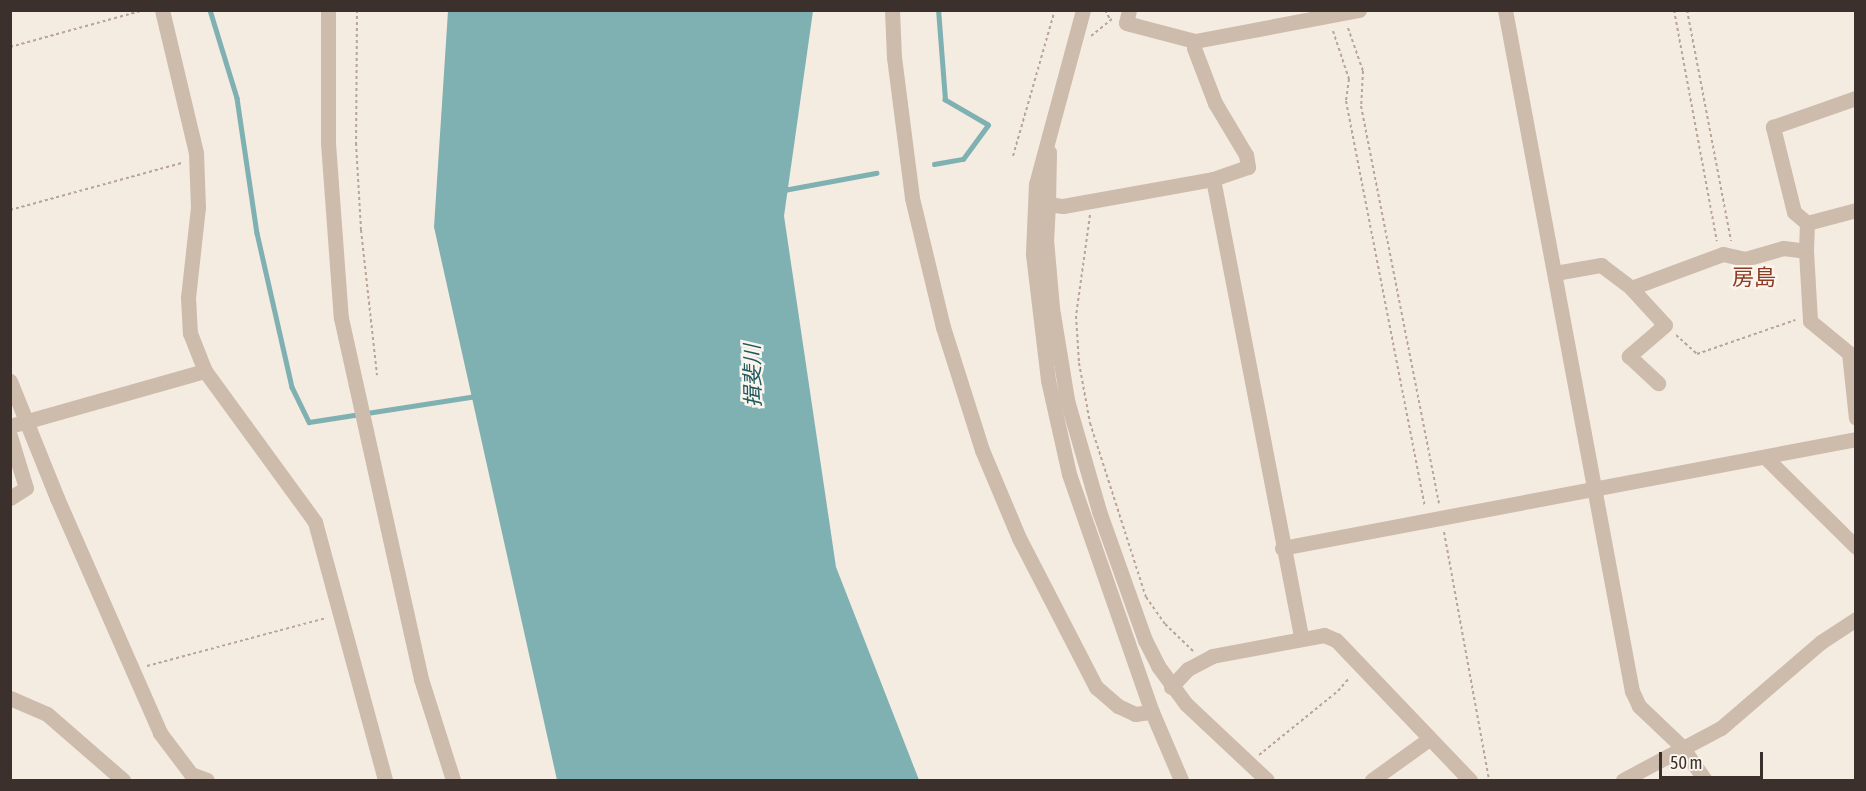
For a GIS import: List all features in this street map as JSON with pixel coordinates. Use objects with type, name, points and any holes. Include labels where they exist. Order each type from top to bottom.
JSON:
[{"type":"street","points":[[162,10],[196,159],[198,207],[188,297],[190,333],[205,371],[315,522],[338,615],[384,780]]},
{"type":"street","points":[[328,10],[328,143],[341,318],[419,668],[453,780]]},
{"type":"street","points":[[892,10],[894,57],[912,198],[943,327],[982,450],[1019,538],[1096,687],[1118,706],[1135,714],[1152,712]]},
{"type":"street","points":[[1083,10],[1036,184],[1033,254],[1048,380],[1069,474],[1152,712],[1181,780]]},
{"type":"street","points":[[1505,10],[1632,691],[1639,706],[1682,747],[1705,780]]},
{"type":"street","points":[[1128,15],[1126,23],[1196,41],[1345,13]]},
{"type":"street","points":[[1048,204],[1063,206],[1213,179],[1248,167],[1246,155],[1215,103],[1194,48],[1196,41]]},
{"type":"street","points":[[1807,223],[1794,212],[1773,128],[1856,98]]},
{"type":"street","points":[[1044,148],[1050,153],[1046,239],[1052,308],[1067,400],[1099,511],[1141,629],[1171,687],[1267,780]]},
{"type":"street","points":[[1213,179],[1301,638]]},
{"type":"street","points":[[1807,223],[1856,210]]},
{"type":"street","points":[[1807,223],[1809,318],[1848,353],[1856,418]]},
{"type":"street","points":[[1631,288],[1727,256],[1745,259],[1783,248],[1806,252]]},
{"type":"street","points":[[1555,273],[1601,265],[1631,288],[1665,325],[1629,356],[1658,383]]},
{"type":"street","points":[[10,426],[205,371]]},
{"type":"street","points":[[10,381],[160,733],[191,774],[207,780]]},
{"type":"street","points":[[10,436],[26,488],[10,498]]},
{"type":"street","points":[[1282,548],[1856,439]]},
{"type":"street","points":[[1765,457],[1856,548]]},
{"type":"street","points":[[1623,780],[1721,728],[1812,649],[1856,619]]},
{"type":"street","points":[[1171,687],[1203,661],[1324,634],[1336,640],[1470,780]]},
{"type":"street","points":[[10,698],[47,714],[123,780]]},
{"type":"street","points":[[1372,780],[1429,739]]},
{"type":"path","points":[[10,47],[144,10]]},
{"type":"path","points":[[357,10],[359,186],[377,375]]},
{"type":"path","points":[[1013,156],[1055,10]]},
{"type":"path","points":[[1105,10],[1110,19]]},
{"type":"path","points":[[1674,10],[1727,256]]},
{"type":"path","points":[[1688,10],[1727,256]]},
{"type":"path","points":[[1345,13],[1350,44],[1364,71],[1361,106],[1435,519]]},
{"type":"path","points":[[1345,13],[1336,48],[1350,79],[1346,101],[1490,780]]},
{"type":"path","points":[[1088,40],[1110,19],[1128,15]]},
{"type":"path","points":[[10,210],[196,159]]},
{"type":"path","points":[[1093,200],[1076,316],[1079,363],[1090,423],[1151,608],[1203,661]]},
{"type":"path","points":[[1665,325],[1697,354],[1787,322],[1809,318]]},
{"type":"path","points":[[132,670],[338,615]]},
{"type":"path","points":[[1250,762],[1338,691],[1359,665]]},
{"type":"water","name":"揖斐川","points":[[448,11],[813,11],[784,216],[836,567],[919,780],[557,780],[434,227]]},
{"type":"waterway","points":[[210,10],[237,98],[257,233],[292,387],[309,422],[471,397]]},
{"type":"waterway","points":[[934,164],[963,159],[988,125],[945,100],[938,10]]},
{"type":"waterway","points":[[784,190],[876,173]]},
{"type":"district","name":"房島","points":[[1754,278]]}]
